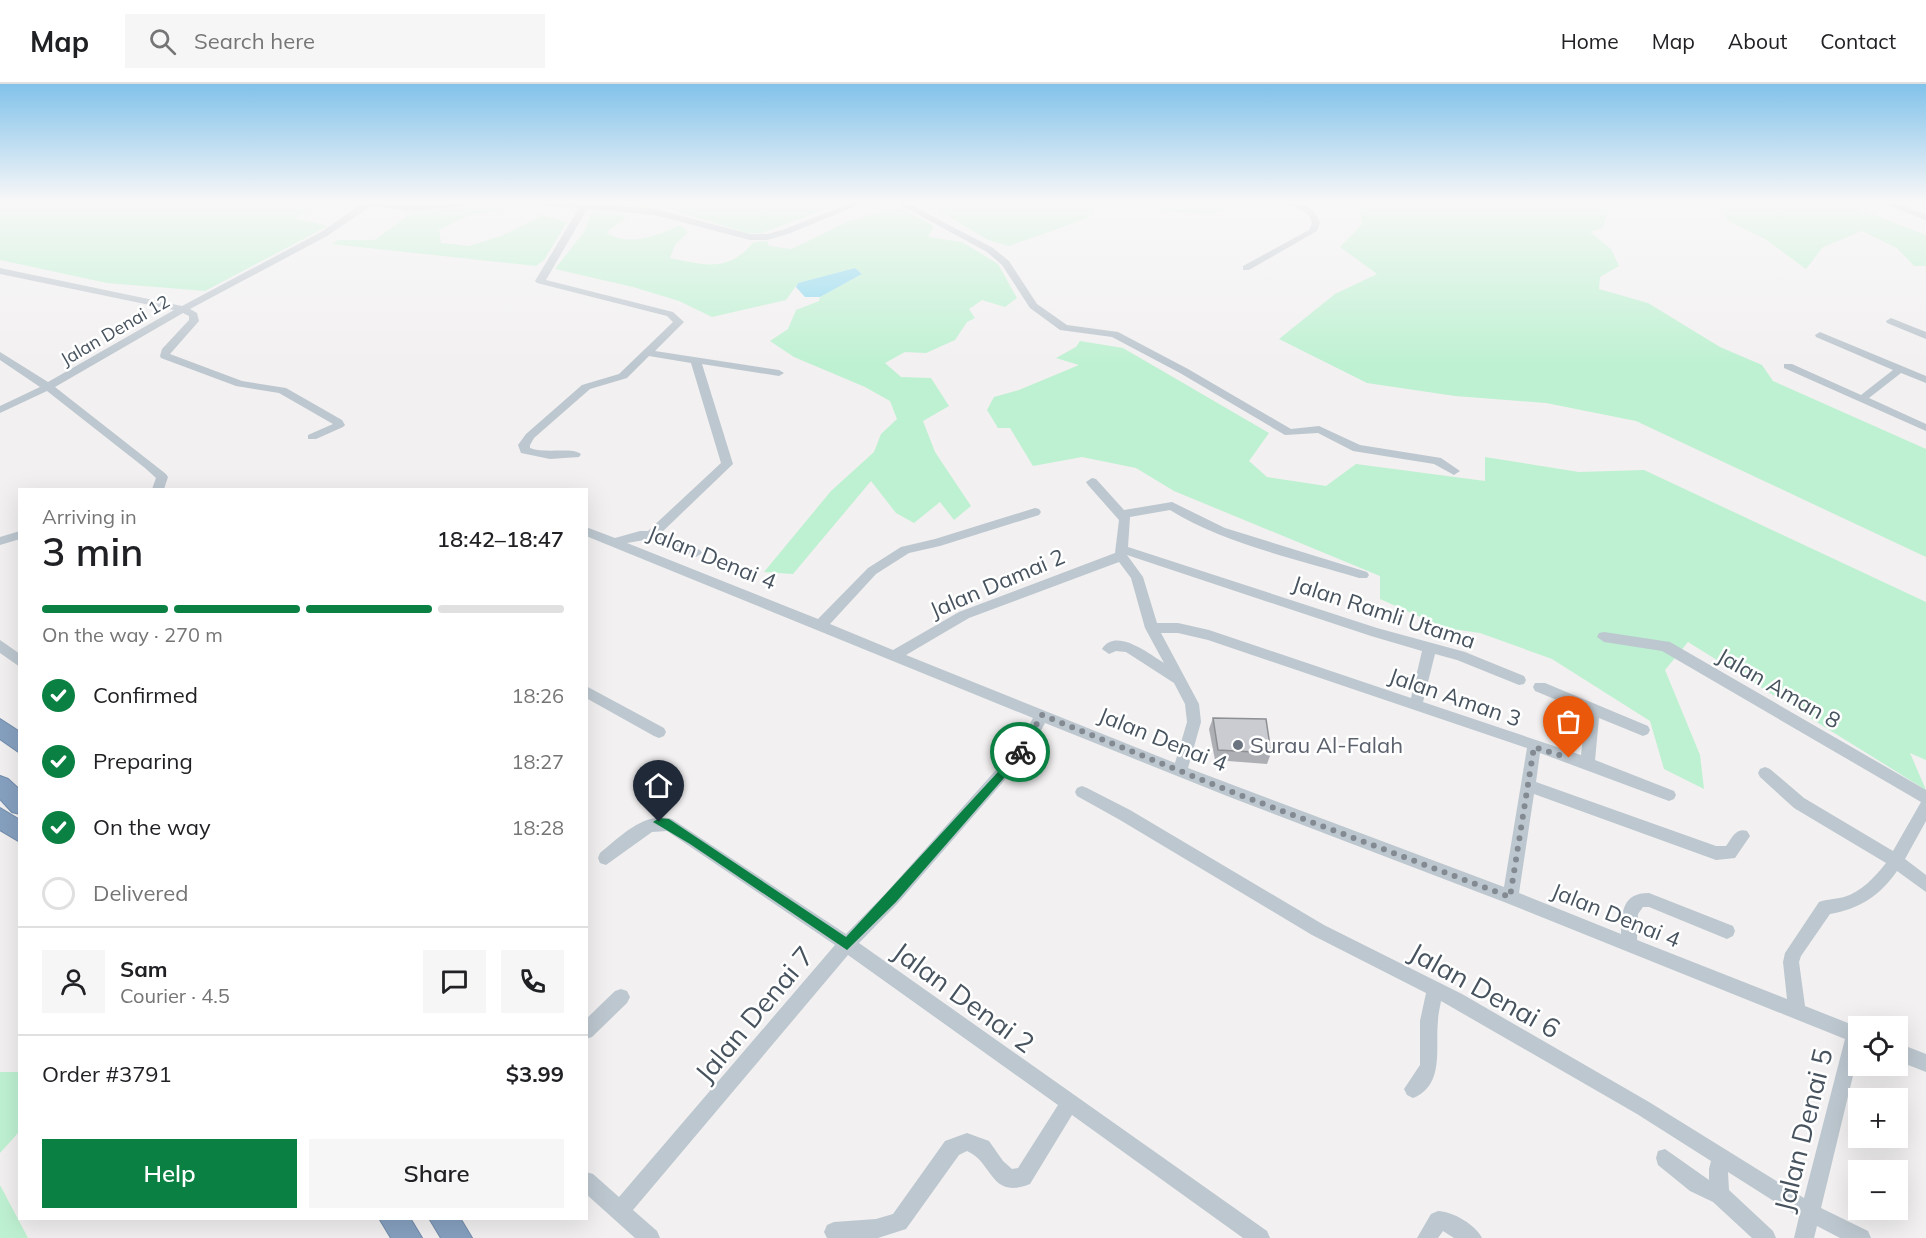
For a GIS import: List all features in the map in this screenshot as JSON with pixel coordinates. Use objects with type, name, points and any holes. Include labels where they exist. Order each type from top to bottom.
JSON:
[{"type":"highway","points":[[0,727],[18,743]]},
{"type":"highway","points":[[0,785],[18,803]]},
{"type":"highway","points":[[0,818],[18,832]]},
{"type":"highway","points":[[394,1220],[408,1238]]},
{"type":"highway","points":[[444,1220],[458,1238]]},
{"type":"street","name":"Jalan Denai 12","points":[[0,410],[48,387],[183,309],[281,257]]},
{"type":"street","points":[[555,257],[540,281],[677,318],[679,322],[677,327],[624,376],[581,390],[530,436],[524,445],[525,450],[531,453],[552,457],[575,454]]},
{"type":"street","points":[[998,257],[1006,263],[1033,306],[1064,328],[1114,334],[1184,371],[1289,433],[1319,429],[1357,448],[1437,461],[1454,471]]},
{"type":"street","points":[[1246,268],[1266,257]]},
{"type":"street","points":[[0,271],[183,309],[194,315],[194,321],[166,351],[165,356],[240,384],[282,390],[338,422],[339,425],[333,429],[312,437]]},
{"type":"street","points":[[1891,321],[1926,336]]},
{"type":"street","points":[[1820,334],[1926,380]]},
{"type":"street","points":[[648,353],[779,373]]},
{"type":"street","points":[[0,355],[48,387],[149,465],[162,477],[158,488]]},
{"type":"street","points":[[651,535],[727,464],[696,361]]},
{"type":"street","points":[[1788,366],[1926,428]]},
{"type":"street","points":[[1862,399],[1900,369]]},
{"type":"street","points":[[1092,482],[1126,524],[1122,552],[1137,577],[1152,628],[1192,704],[1194,722],[1180,770]]},
{"type":"street","points":[[1120,515],[1172,506],[1192,519],[1221,531],[1363,574]]},
{"type":"street","points":[[820,626],[872,571],[905,550],[936,543],[1035,512]]},
{"type":"street","name":"Jalan Denai 4","points":[[588,532],[1180,770],[1510,897],[1848,1031]]},
{"type":"street","points":[[616,542],[640,535],[651,535],[696,552]]},
{"type":"street","points":[[0,541],[18,536]]},
{"type":"street","name":"Jalan Ramli Utama","points":[[1122,552],[1235,585],[1376,633],[1430,647],[1519,680]]},
{"type":"street","name":"Jalan Damai 2","points":[[894,656],[964,615],[1122,552]]},
{"type":"street","name":"Jalan Aman 3","points":[[1152,628],[1183,629],[1226,642],[1587,763],[1669,795]]},
{"type":"street","name":"Jalan Aman 8","points":[[1604,637],[1665,646],[1926,798]]},
{"type":"street","points":[[0,645],[18,660]]},
{"type":"street","points":[[1109,649],[1113,645],[1129,648],[1180,680]]},
{"type":"street","points":[[1416,704],[1430,647]]},
{"type":"street","points":[[1540,687],[1643,730]]},
{"type":"street","points":[[588,692],[659,732]]},
{"type":"street","points":[[1587,763],[1593,708]]},
{"type":"street","name":"Jalan Denai 7","points":[[621,1209],[847,945],[892,898],[1024,747],[1042,715]]},
{"type":"street","points":[[1510,897],[1534,747]]},
{"type":"street","points":[[1765,773],[1799,803],[1895,860],[1926,885]]},
{"type":"street","points":[[1528,785],[1716,853],[1730,854],[1742,836]]},
{"type":"street","name":"Jalan Denai 6","points":[[1082,792],[1125,815],[1318,930],[1435,989],[1722,1156],[1810,1213],[1861,1238]]},
{"type":"street","points":[[1797,1011],[1791,962],[1802,938],[1825,907],[1849,903],[1872,890],[1895,860],[1926,807]]},
{"type":"street","name":"Jalan Denai 2","points":[[606,858],[652,824],[666,822],[847,945],[1068,1104],[1260,1238]]},
{"type":"street","points":[[1629,944],[1630,912],[1640,900],[1649,900],[1727,931]]},
{"type":"street","points":[[1413,1089],[1422,1082],[1429,1066],[1429,1021],[1435,989]]},
{"type":"street","points":[[588,1029],[621,997]]},
{"type":"street","points":[[1908,1056],[1926,1063]]},
{"type":"street","name":"Jalan Denai 5","points":[[1804,1238],[1848,1069]]},
{"type":"street","points":[[834,1232],[876,1229],[898,1222],[952,1148],[967,1142],[982,1148],[996,1168],[1009,1179],[1023,1177],[1068,1104]]},
{"type":"street","points":[[1720,1195],[1718,1169],[1722,1156]]},
{"type":"street","points":[[1665,1158],[1696,1184],[1720,1195],[1766,1238]]},
{"type":"street","points":[[588,1182],[621,1209],[650,1238]]},
{"type":"street","points":[[1427,1238],[1438,1221],[1445,1221],[1472,1238]]},
{"type":"green space","points":[[0,257],[270,257],[205,291],[107,283],[0,260]]},
{"type":"green space","points":[[451,257],[546,257],[536,266]]},
{"type":"green space","points":[[565,257],[670,257],[705,264],[725,263],[738,257],[986,257],[998,264],[1017,298],[1005,307],[982,300],[969,309],[975,318],[967,322],[955,340],[926,353],[905,352],[885,363],[901,377],[931,378],[949,406],[923,421],[935,452],[971,506],[954,520],[940,502],[914,523],[896,513],[871,481],[793,574],[764,572],[831,491],[874,452],[881,434],[897,419],[890,401],[865,387],[794,357],[770,341],[788,329],[796,310],[819,301],[820,297],[862,274],[855,268],[798,283],[786,300],[712,317],[679,301],[633,287],[555,269]]},
{"type":"green space","points":[[1354,257],[1615,257],[1619,266],[1600,277],[1599,289],[1648,303],[1720,347],[1762,365],[1773,381],[1926,449],[1926,557],[1636,421],[1546,403],[1455,396],[1367,383],[1279,339],[1335,294],[1377,274]]},
{"type":"green space","points":[[1789,257],[1815,257],[1806,269]]},
{"type":"green space","points":[[1905,257],[1926,257],[1926,266],[1914,266]]},
{"type":"green space","points":[[1080,341],[1123,348],[1269,433],[1249,461],[1267,477],[1326,486],[1356,464],[1485,481],[1485,457],[1579,472],[1644,470],[1926,602],[1926,760],[1910,753],[1926,790],[1688,642],[1665,670],[1700,755],[1704,789],[1664,769],[1650,721],[1552,659],[1480,633],[1445,628],[1380,599],[1380,576],[1174,491],[1136,468],[1082,457],[1033,466],[1010,428],[998,428],[987,410],[994,397],[1019,390],[1079,365],[1056,358],[1076,347]]},
{"type":"green space","points":[[0,1072],[18,1072],[18,1133],[0,1153]]},
{"type":"green space","points":[[0,1185],[28,1238],[0,1238]]},
{"type":"water","points":[[855,268],[862,274],[820,297],[805,297],[796,287],[798,283]]},
{"type":"building","name":"Surau Al-Falah","points":[[1213,718],[1266,719],[1271,753],[1218,750]]},
{"type":"way so far","points":[[1020,752],[1042,715],[1232,792],[1510,897],[1534,747],[1569,758]]},
{"type":"place","name":"Surau Al-Falah","points":[[1238,745]]},
{"type":"route","points":[[659,822],[666,822],[694,840],[847,945],[892,898],[1020,752]]}]
